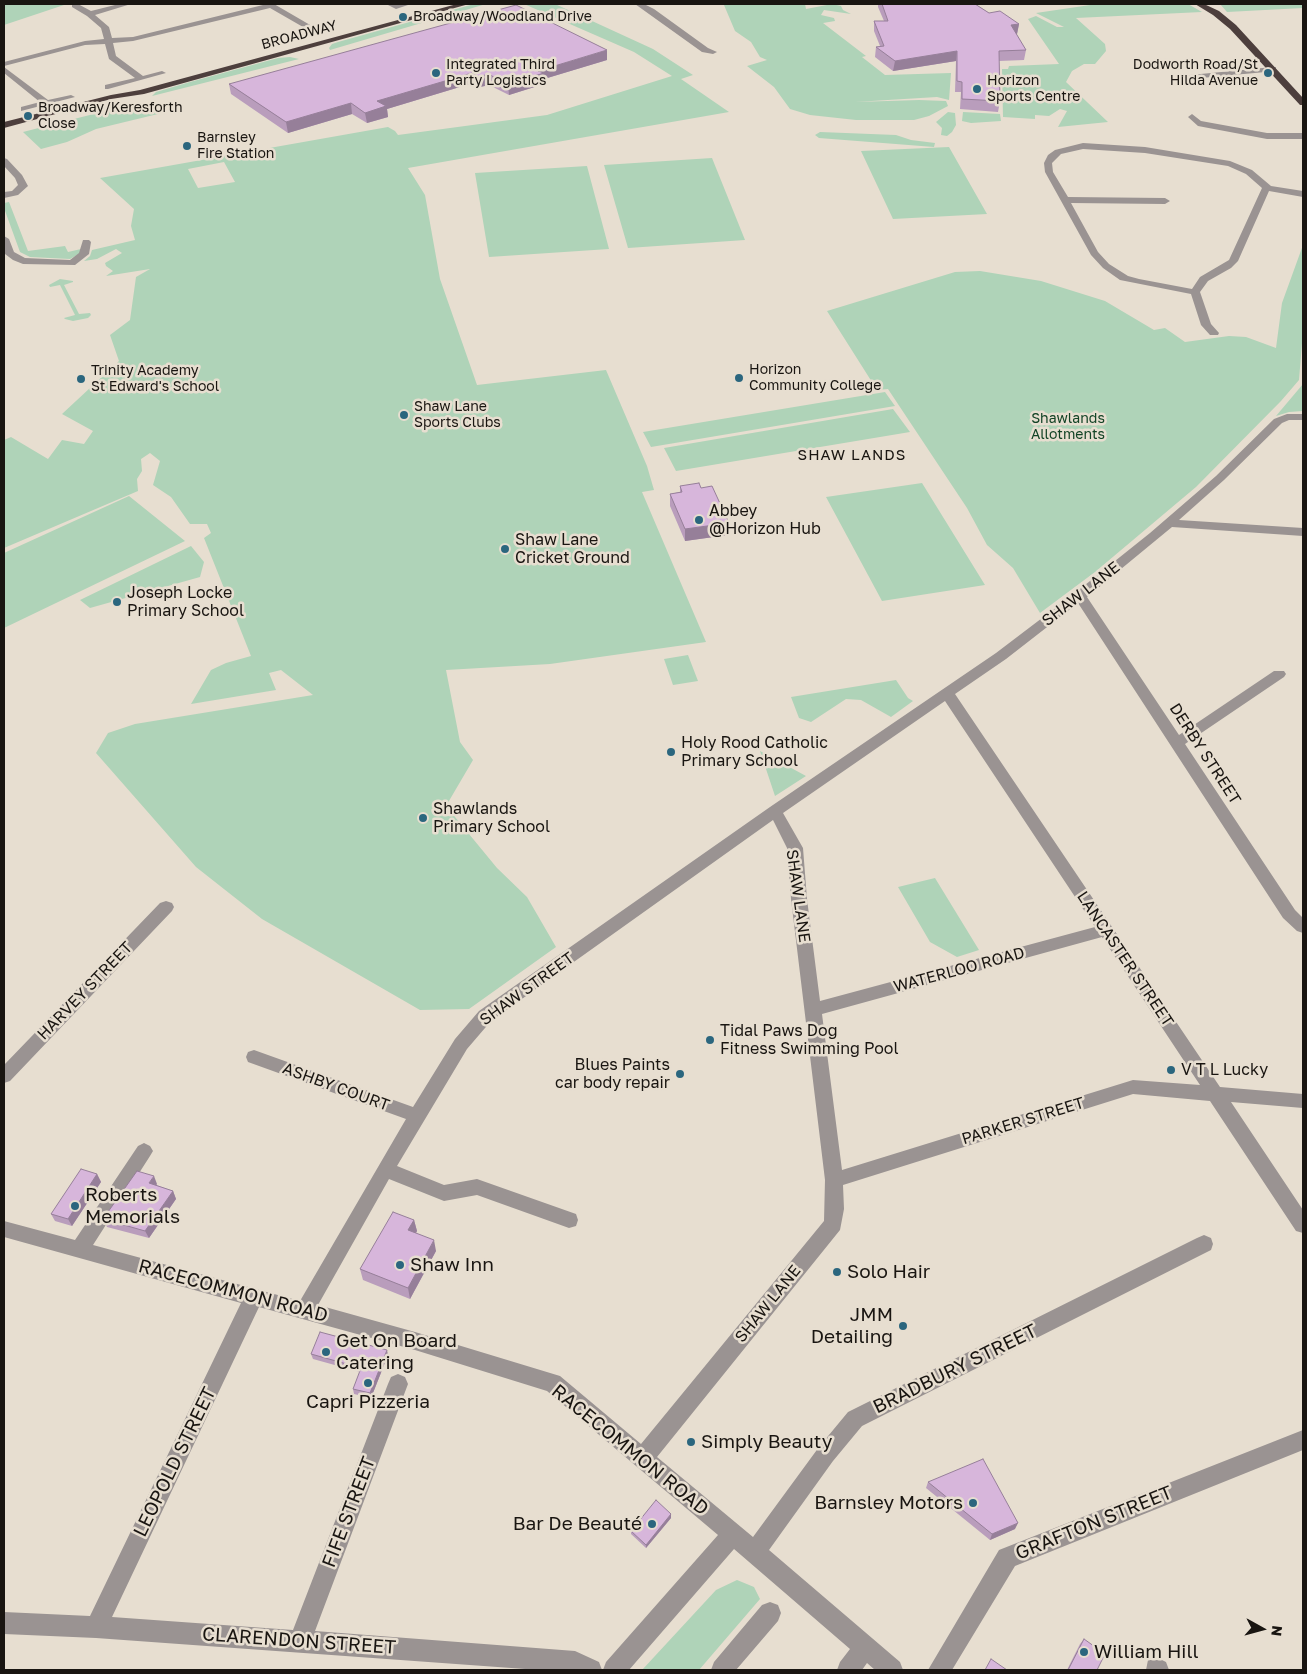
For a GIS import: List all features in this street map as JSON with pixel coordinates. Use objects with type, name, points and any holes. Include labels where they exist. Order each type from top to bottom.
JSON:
[{"type":"highway","name":"BROADWAY","points":[[4,125],[140,92],[465,4]]},
{"type":"highway","points":[[1199,4],[1216,13],[1233,27],[1273,68],[1303,103]]},
{"type":"highway","points":[[1210,4],[1216,13]]},
{"type":"highway","name":"BROADWAY","points":[[4,132],[117,102],[140,92]]},
{"type":"street","points":[[90,14],[127,4]]},
{"type":"street","points":[[4,64],[85,43],[133,39],[270,4],[316,31]]},
{"type":"street","points":[[390,4],[396,7],[404,5]]},
{"type":"street","points":[[642,4],[705,50],[712,52]]},
{"type":"street","points":[[75,5],[90,14],[105,27],[112,57],[141,78]]},
{"type":"street","points":[[297,36],[327,29]]},
{"type":"street","points":[[1180,78],[1273,68]]},
{"type":"street","points":[[4,69],[46,103]]},
{"type":"street","points":[[108,87],[162,73]]},
{"type":"street","points":[[24,109],[71,97]]},
{"type":"street","points":[[1192,117],[1198,123],[1267,136],[1303,136]]},
{"type":"street","points":[[1195,292],[1138,282],[1124,278],[1110,269],[1094,253],[1049,172],[1048,163],[1051,157],[1058,152],[1083,146],[1126,148],[1223,162],[1249,172],[1268,188],[1303,194]]},
{"type":"street","points":[[4,161],[19,177],[23,186],[15,192],[4,195]]},
{"type":"street","points":[[1195,292],[1204,279],[1228,266],[1233,261],[1265,190],[1268,188]]},
{"type":"street","points":[[1065,200],[1154,204],[1165,201]]},
{"type":"street","points":[[4,239],[10,254],[16,258],[72,263],[84,254],[86,242]]},
{"type":"street","points":[[1194,326],[1210,329],[1195,292]]},
{"type":"street","name":"SHAW LANE","points":[[642,1458],[833,1224],[835,1209],[834,1180],[799,899],[795,848],[775,811],[1020,642],[1080,596],[1168,523],[1220,478],[1278,422],[1287,417],[1303,417]]},
{"type":"street","points":[[1168,523],[1303,532]]},
{"type":"street","name":"DERBY STREET","points":[[1080,596],[1289,914],[1303,928]]},
{"type":"street","points":[[1177,743],[1279,674]]},
{"type":"street","name":"LANCASTER STREET","points":[[947,693],[1303,1225]]},
{"type":"street","name":"SHAW STREET","points":[[305,1310],[384,1169],[464,1039],[485,1016],[775,811]]},
{"type":"street","name":"HARVEY STREET","points":[[4,1076],[166,907]]},
{"type":"street","name":"WATERLOO ROAD","points":[[813,1010],[1104,930]]},
{"type":"street","name":"ASHBY COURT","points":[[254,1057],[417,1116]]},
{"type":"street","name":"PARKER STREET","points":[[834,1180],[1133,1087],[1303,1101]]},
{"type":"street","points":[[79,1249],[144,1151]]},
{"type":"street","points":[[384,1169],[444,1193],[477,1187],[569,1220]]},
{"type":"street","name":"RACECOMMON ROAD","points":[[4,1229],[415,1341],[553,1384],[755,1552],[892,1670]]},
{"type":"street","name":"BRADBURY STREET","points":[[755,1552],[826,1454],[855,1419],[1204,1244]]},
{"type":"street","name":"LEOPOLD STREET","points":[[96,1627],[254,1297]]},
{"type":"street","name":"FIFE STREET","points":[[300,1641],[398,1384]]},
{"type":"street","name":"GRAFTON STREET","points":[[939,1670],[1007,1558],[1303,1440]]},
{"type":"street","points":[[614,1670],[733,1534]]},
{"type":"street","points":[[722,1670],[770,1613]]},
{"type":"street","name":"CLARENDON STREET","points":[[4,1623],[96,1627],[575,1662],[591,1670]]},
{"type":"street","points":[[848,1670],[865,1648]]},
{"type":"green space","points":[[4,4],[67,4],[4,25]]},
{"type":"green space","points":[[474,4],[486,4],[330,50],[329,48],[332,44],[338,42]]},
{"type":"green space","points":[[524,4],[555,4],[653,49],[693,75],[681,79],[729,112],[408,168],[425,195],[440,279],[477,385],[606,370],[647,466],[654,490],[642,492],[706,642],[550,664],[446,670],[460,742],[473,760],[446,806],[497,868],[527,897],[556,947],[469,1009],[420,1010],[262,919],[196,867],[96,753],[108,733],[135,724],[313,695],[281,670],[269,673],[276,690],[191,704],[211,670],[226,663],[251,656],[204,538],[211,533],[207,524],[190,524],[171,497],[153,485],[160,461],[150,453],[141,459],[142,471],[137,479],[138,491],[4,548],[4,440],[11,437],[48,459],[62,440],[84,444],[93,431],[62,414],[119,361],[110,335],[130,320],[136,277],[150,269],[106,276],[113,271],[105,263],[122,253],[116,249],[97,259],[84,261],[90,256],[92,250],[135,240],[131,226],[134,209],[100,178],[388,127],[398,135],[547,115],[672,76],[634,52]],"holes":[[[224,162],[235,182],[198,188],[188,169]]]},
{"type":"green space","points":[[805,4],[806,9],[832,4],[841,6],[843,10],[851,14],[824,10],[821,15],[834,18],[835,21],[823,23],[866,56],[862,57],[885,75],[951,73],[949,100],[937,97],[855,102],[946,101],[948,106],[929,116],[914,120],[856,120],[810,115],[790,109],[774,87],[747,66],[767,60],[760,57],[751,42],[735,31],[724,5]]},
{"type":"green space","points":[[1097,4],[1188,4],[1202,12],[1076,18],[1105,44],[1106,51],[1095,64],[1084,64],[1072,71],[1066,82],[1108,122],[1058,127],[1067,111],[1060,109],[1049,116],[1035,115],[1035,119],[1003,117],[1002,69],[1008,69],[1009,66],[1059,64],[1028,19],[1036,16],[1057,27],[1064,27],[1036,13]]},
{"type":"green space","points":[[1220,4],[1303,4],[1303,8],[1227,12]]},
{"type":"green space","points":[[290,57],[299,59],[152,96],[156,92],[190,82],[278,58]]},
{"type":"green space","points":[[133,104],[145,105],[158,114],[96,129],[67,142],[41,149],[23,132]]},
{"type":"green space","points":[[948,112],[955,113],[956,125],[947,136],[941,135],[942,128],[936,122]]},
{"type":"green space","points":[[963,112],[1000,114],[1001,121],[971,123],[962,121]]},
{"type":"green space","points":[[820,132],[896,135],[911,140],[935,143],[934,147],[819,138],[815,135]]},
{"type":"green space","points":[[949,147],[987,214],[893,219],[861,151]]},
{"type":"green space","points":[[712,158],[745,240],[628,248],[604,165]]},
{"type":"green space","points":[[587,166],[609,249],[489,257],[475,173]]},
{"type":"green space","points":[[9,202],[28,251],[65,246],[68,252],[81,249],[81,253],[70,259],[30,257],[20,252],[4,208],[4,203]]},
{"type":"green space","name":"Shawlands Allotments","points":[[1303,245],[1303,331],[1299,380],[1281,401],[1196,487],[1095,572],[1040,613],[1013,568],[987,545],[967,508],[888,389],[877,390],[827,311],[955,272],[980,271],[1041,281],[1105,301],[1154,330],[1165,328],[1185,342],[1229,336],[1246,337],[1276,348],[1282,303]]},
{"type":"green space","points":[[60,279],[73,281],[64,285],[79,314],[90,313],[91,315],[88,318],[73,321],[64,318],[75,315],[60,285],[50,287],[49,285]]},
{"type":"green space","points":[[1303,384],[1303,411],[1289,412],[1276,416]]},
{"type":"green space","points":[[885,392],[895,406],[651,447],[643,432]]},
{"type":"green space","points":[[893,409],[910,432],[676,471],[664,448]]},
{"type":"green space","points":[[922,483],[985,585],[882,601],[826,497]]},
{"type":"green space","points":[[129,496],[185,541],[4,628],[4,553]]},
{"type":"green space","points":[[191,546],[204,562],[200,577],[90,608],[80,600]]},
{"type":"green space","points":[[688,655],[698,681],[673,685],[664,659]]},
{"type":"green space","points":[[896,680],[908,698],[913,701],[891,717],[861,700],[846,699],[811,722],[799,718],[791,697]]},
{"type":"green space","points":[[760,751],[806,776],[775,796]]},
{"type":"green space","points":[[935,878],[979,950],[957,957],[930,942],[898,887]]},
{"type":"green space","points":[[737,1580],[754,1587],[760,1599],[699,1670],[642,1670],[716,1590]]},
{"type":"building","points":[[882,4],[975,4],[989,13],[1000,11],[1019,24],[1011,25],[1026,50],[999,51],[1000,101],[962,99],[962,82],[957,81],[957,51],[895,61],[876,47],[884,46],[874,21],[888,21]]},
{"type":"building","name":"Integrated Third Party Logistics","points":[[516,5],[607,50],[538,71],[544,73],[508,84],[488,74],[479,77],[472,73],[377,101],[386,106],[365,113],[351,103],[286,122],[229,84]]},
{"type":"building","name":"Abbey @Horizon Hub","points":[[699,483],[701,488],[712,486],[729,523],[685,529],[670,494],[682,492],[680,486]]},
{"type":"building","points":[[81,1169],[97,1174],[68,1219],[51,1214]]},
{"type":"building","points":[[137,1171],[154,1176],[149,1183],[173,1191],[145,1231],[103,1219]]},
{"type":"building","name":"Shaw Inn","points":[[393,1212],[414,1220],[408,1230],[434,1240],[408,1288],[360,1269]]},
{"type":"building","points":[[320,1332],[387,1350],[370,1393],[353,1389],[361,1368],[311,1354]]},
{"type":"building","name":"Barnsley Motors","points":[[983,1459],[1018,1523],[992,1534],[928,1482]]},
{"type":"building","name":"Bar De Beauté","points":[[656,1500],[671,1514],[646,1545],[631,1531]]},
{"type":"building","name":"William Hill","points":[[1084,1639],[1105,1654],[1097,1670],[1068,1670]]},
{"type":"building","points":[[991,1659],[1007,1670],[985,1670]]},
{"type":"place","name":"Broadway/Woodland Drive","points":[[403,17]]},
{"type":"place","name":"Integrated Third Party Logistics","points":[[436,73]]},
{"type":"place","name":"Dodworth Road/St Hilda Avenue","points":[[1268,73]]},
{"type":"place","name":"Horizon Sports Centre","points":[[977,89]]},
{"type":"place","name":"Broadway/Keresforth Close","points":[[28,116]]},
{"type":"place","name":"Barnsley Fire Station","points":[[187,146]]},
{"type":"place","name":"Horizon Community College","points":[[739,378]]},
{"type":"place","name":"Trinity Academy St Edward's School","points":[[81,379]]},
{"type":"place","name":"Shaw Lane Sports Clubs","points":[[404,415]]},
{"type":"place","name":"Abbey @Horizon Hub","points":[[699,520]]},
{"type":"place","name":"Shaw Lane Cricket Ground","points":[[505,549]]},
{"type":"place","name":"Joseph Locke Primary School","points":[[117,602]]},
{"type":"place","name":"Holy Rood Catholic Primary School","points":[[671,752]]},
{"type":"place","name":"Shawlands Primary School","points":[[423,818]]},
{"type":"place","name":"Tidal Paws Dog Fitness Swimming Pool","points":[[710,1040]]},
{"type":"place","name":"V T L Lucky","points":[[1171,1070]]},
{"type":"place","name":"Blues Paints car body repair","points":[[680,1074]]},
{"type":"place","name":"Roberts Memorials","points":[[75,1206]]},
{"type":"place","name":"Shaw Inn","points":[[400,1265]]},
{"type":"place","name":"Solo Hair","points":[[837,1272]]},
{"type":"place","name":"JMM Detailing","points":[[903,1326]]},
{"type":"place","name":"Get On Board Catering","points":[[326,1352]]},
{"type":"place","name":"Capri Pizzeria","points":[[368,1383]]},
{"type":"place","name":"Simply Beauty","points":[[691,1442]]},
{"type":"place","name":"Barnsley Motors","points":[[973,1503]]},
{"type":"place","name":"Bar De Beauté","points":[[652,1524]]},
{"type":"place","name":"William Hill","points":[[1084,1652]]},
{"type":"district","name":"SHAW LANDS","points":[[852,455]]}]
